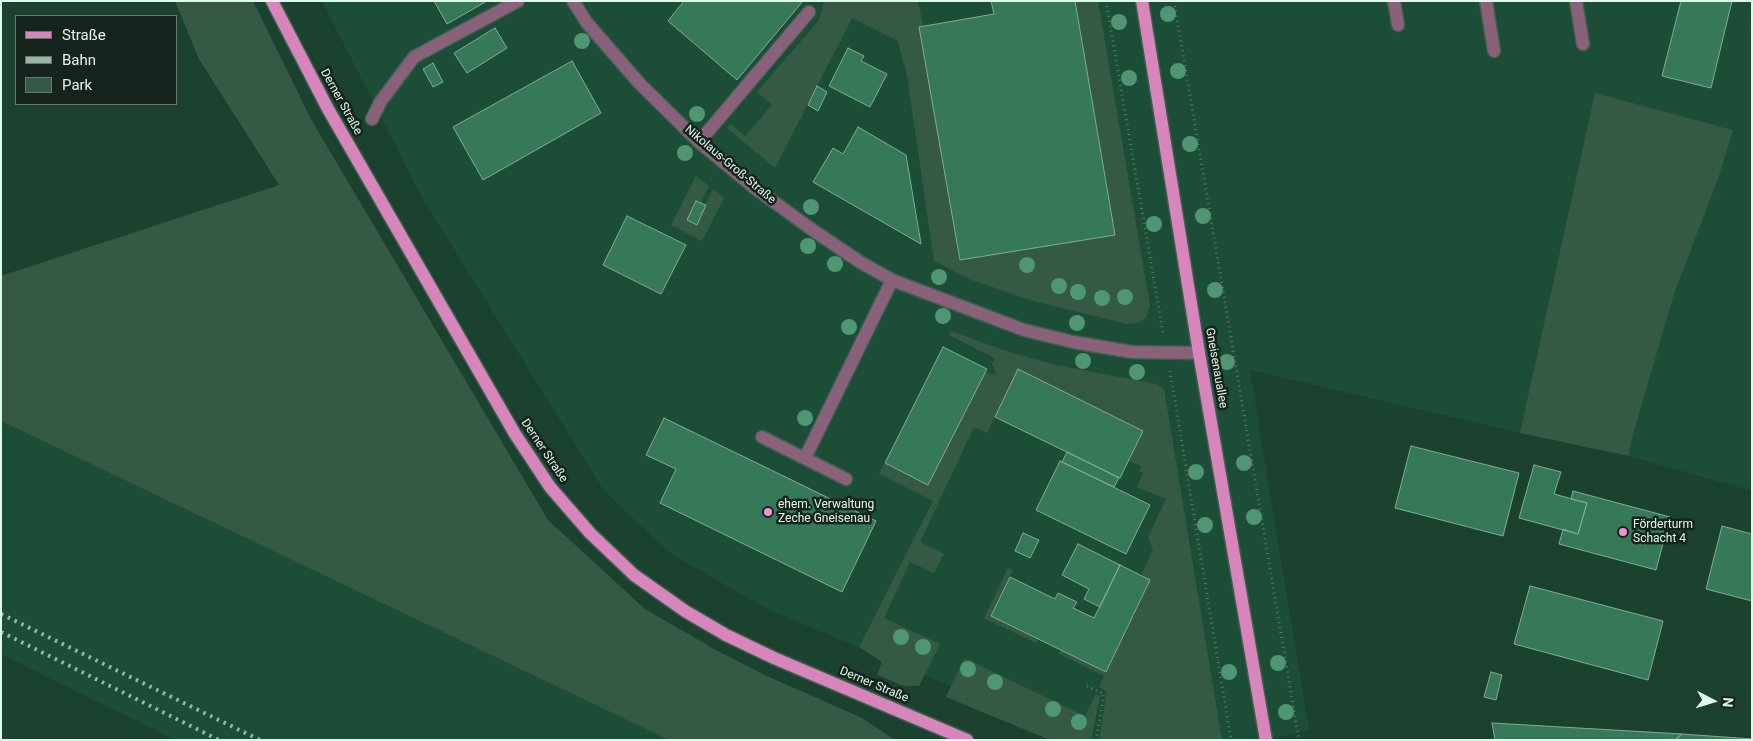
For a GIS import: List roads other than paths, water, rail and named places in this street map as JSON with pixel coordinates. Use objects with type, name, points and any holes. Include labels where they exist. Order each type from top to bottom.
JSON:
[{"type":"main road","name":"Derner Straße","points":[[272,1],[328,109],[515,434],[550,487],[590,532],[634,574],[685,611],[726,635],[774,658],[967,740]]},
{"type":"main road","name":"Gneisenauallee","points":[[1142,1],[1199,352],[1266,740]]},
{"type":"street","points":[[372,119],[381,101],[414,57],[518,1]]},
{"type":"street","name":"Nikolaus-Groß-Straße","points":[[573,1],[587,23],[640,84],[699,142],[756,189],[814,231],[860,262],[892,280],[1024,330],[1073,342],[1132,352],[1199,352]]},
{"type":"street","points":[[1394,1],[1398,25]]},
{"type":"street","points":[[1486,1],[1494,51]]},
{"type":"street","points":[[1576,1],[1583,44]]},
{"type":"street","points":[[699,142],[809,12]]},
{"type":"street","points":[[804,458],[892,280]]},
{"type":"street","points":[[762,437],[846,479]]},
{"type":"railway","points":[[1,614],[260,740]]},
{"type":"railway","points":[[1,632],[219,740]]},
{"type":"place","name":"ehem. Verwaltung Zeche Gneisenau","points":[[768,512]]},
{"type":"place","name":"Förderturm Schacht 4","points":[[1623,532]]}]
